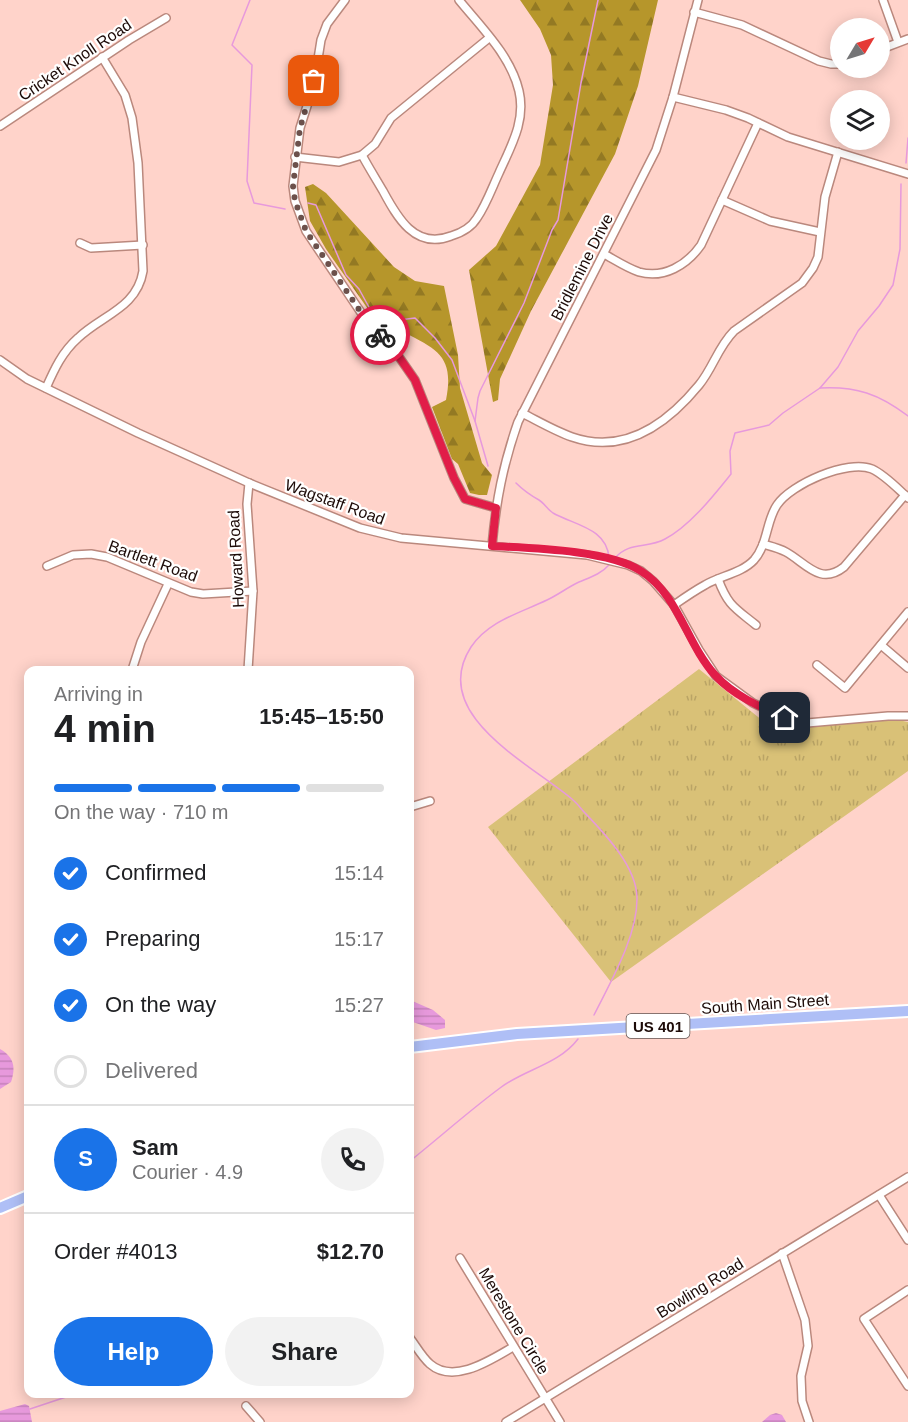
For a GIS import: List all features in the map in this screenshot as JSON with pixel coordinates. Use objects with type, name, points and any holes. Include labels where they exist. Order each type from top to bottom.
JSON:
[{"type":"highway","name":"South Main Street","points":[[414,1047],[517,1034],[908,1011]]},
{"type":"highway","points":[[0,1208],[24,1198]]},
{"type":"street","points":[[345,0],[327,24],[321,40],[314,84],[300,128],[295,157],[293,186],[295,201],[306,231],[362,314],[397,354],[415,380],[454,478],[465,499],[496,508]]},
{"type":"street","points":[[362,155],[395,213],[404,226],[414,233],[434,239],[446,238],[462,232],[476,220],[518,131],[521,114],[520,93],[506,60],[459,0]]},
{"type":"street","name":"Bridlemine Drive","points":[[492,546],[505,458],[522,413],[656,150],[673,97],[698,0]]},
{"type":"street","points":[[883,0],[898,42]]},
{"type":"street","points":[[694,12],[742,25],[819,61],[830,64]]},
{"type":"street","name":"Cricket Knoll Road","points":[[0,126],[102,57],[166,18]]},
{"type":"street","points":[[295,157],[339,162],[362,155],[375,144],[391,118],[489,38]]},
{"type":"street","points":[[890,45],[908,39]]},
{"type":"street","points":[[46,388],[64,353],[77,338],[132,299],[142,279],[143,245],[132,118],[125,95],[102,57]]},
{"type":"street","points":[[673,97],[726,110],[788,137],[908,174]]},
{"type":"street","points":[[604,255],[638,272],[654,274],[682,265],[698,250],[758,123]]},
{"type":"street","points":[[522,413],[573,437],[600,443],[621,441],[649,431],[662,423],[699,385],[725,340],[734,331],[802,283],[807,276],[818,257],[825,197],[838,152]]},
{"type":"street","points":[[722,200],[770,221],[820,232]]},
{"type":"street","points":[[80,243],[91,248],[143,245]]},
{"type":"street","name":"Wagstaff Road","points":[[0,360],[11,369],[46,388],[249,483],[330,517],[373,532],[401,538],[587,555],[615,560],[641,571],[663,590],[674,605],[716,676],[737,693],[785,718],[807,723],[908,716]]},
{"type":"street","points":[[674,605],[706,584],[750,564],[763,544],[776,506],[790,490],[847,466],[856,465],[872,469],[906,496],[844,567],[833,573],[820,574],[784,551],[763,544]]},
{"type":"street","name":"Howard Road","points":[[248,666],[253,591],[247,504],[249,483]]},
{"type":"street","name":"Bartlett Road","points":[[47,566],[73,555],[91,554],[107,557],[190,592],[203,594],[253,591]]},
{"type":"street","points":[[718,579],[725,598],[756,626]]},
{"type":"street","points":[[133,666],[141,642],[168,584]]},
{"type":"street","points":[[817,665],[845,688],[908,612]]},
{"type":"street","points":[[881,645],[908,668]]},
{"type":"street","points":[[414,806],[430,801]]},
{"type":"street","name":"Bowling Road","points":[[506,1422],[908,1177]]},
{"type":"street","points":[[879,1195],[908,1240]]},
{"type":"street","points":[[782,1253],[805,1320],[808,1346],[801,1376],[802,1401],[809,1422]]},
{"type":"street","name":"Merestone Circle","points":[[460,1258],[560,1422]]},
{"type":"street","points":[[908,1290],[864,1319],[908,1386]]},
{"type":"street","points":[[414,1343],[432,1366],[453,1372],[477,1367],[513,1347]]},
{"type":"street","points":[[246,1406],[260,1422]]},
{"type":"green space","points":[[520,0],[658,0],[638,86],[615,154],[531,311],[500,379],[498,400],[493,402],[469,270],[496,246],[540,165],[553,85],[551,55],[540,29]]},
{"type":"green space","points":[[313,184],[326,193],[394,267],[415,281],[444,286],[458,355],[460,388],[482,463],[492,475],[487,495],[470,493],[458,464],[452,459],[432,407],[446,400],[448,375],[446,365],[435,351],[405,333],[394,338],[370,312],[326,249],[310,221],[305,187]]},
{"type":"green space","points":[[699,669],[763,721],[828,723],[888,718],[908,722],[908,771],[611,982],[488,827]]},
{"type":"shaded area","points":[[414,1002],[433,1010],[445,1020],[445,1028],[436,1030],[414,1022]]},
{"type":"shaded area","points":[[0,1049],[11,1059],[13,1072],[11,1082],[0,1089]]},
{"type":"shaded area","points":[[25,1404],[29,1406],[32,1422],[0,1422],[0,1411]]},
{"type":"shaded area","points":[[776,1413],[782,1415],[786,1422],[762,1422],[770,1415]]},
{"type":"waterway","points":[[250,0],[232,45],[252,65],[247,181],[254,203],[285,209]]},
{"type":"waterway","points":[[475,421],[480,391],[524,303],[558,220],[581,83],[598,0]]},
{"type":"waterway","points":[[906,163],[908,138]]},
{"type":"waterway","points":[[615,558],[627,549],[665,539],[683,526],[731,474],[730,451],[735,433],[769,425],[820,388],[838,367],[858,331],[893,285],[900,249],[901,184]]},
{"type":"waterway","points":[[308,203],[316,205],[346,275],[359,289],[370,309],[383,322],[415,318],[452,360],[475,421],[488,466]]},
{"type":"waterway","points":[[820,388],[845,388],[867,393],[887,402],[908,416]]},
{"type":"waterway","points":[[516,483],[553,513],[596,534],[607,548],[609,558]]},
{"type":"waterway","points":[[594,1015],[615,973],[633,927],[637,897],[631,874],[618,851],[576,803],[490,736],[473,716],[463,695],[461,672],[471,647],[495,624],[596,575],[610,564]]},
{"type":"waterway","points":[[414,1158],[500,1088],[561,1055],[578,1039]]},
{"type":"waterway","points":[[30,1409],[63,1398]]},
{"type":"way so far","points":[[314,81],[300,128],[295,157],[293,186],[295,201],[306,231],[362,314],[380,335]]},
{"type":"route","points":[[380,335],[415,380],[454,478],[465,499],[496,508],[492,546],[587,555],[615,560],[641,571],[663,590],[716,676],[753,703],[785,718]]}]
